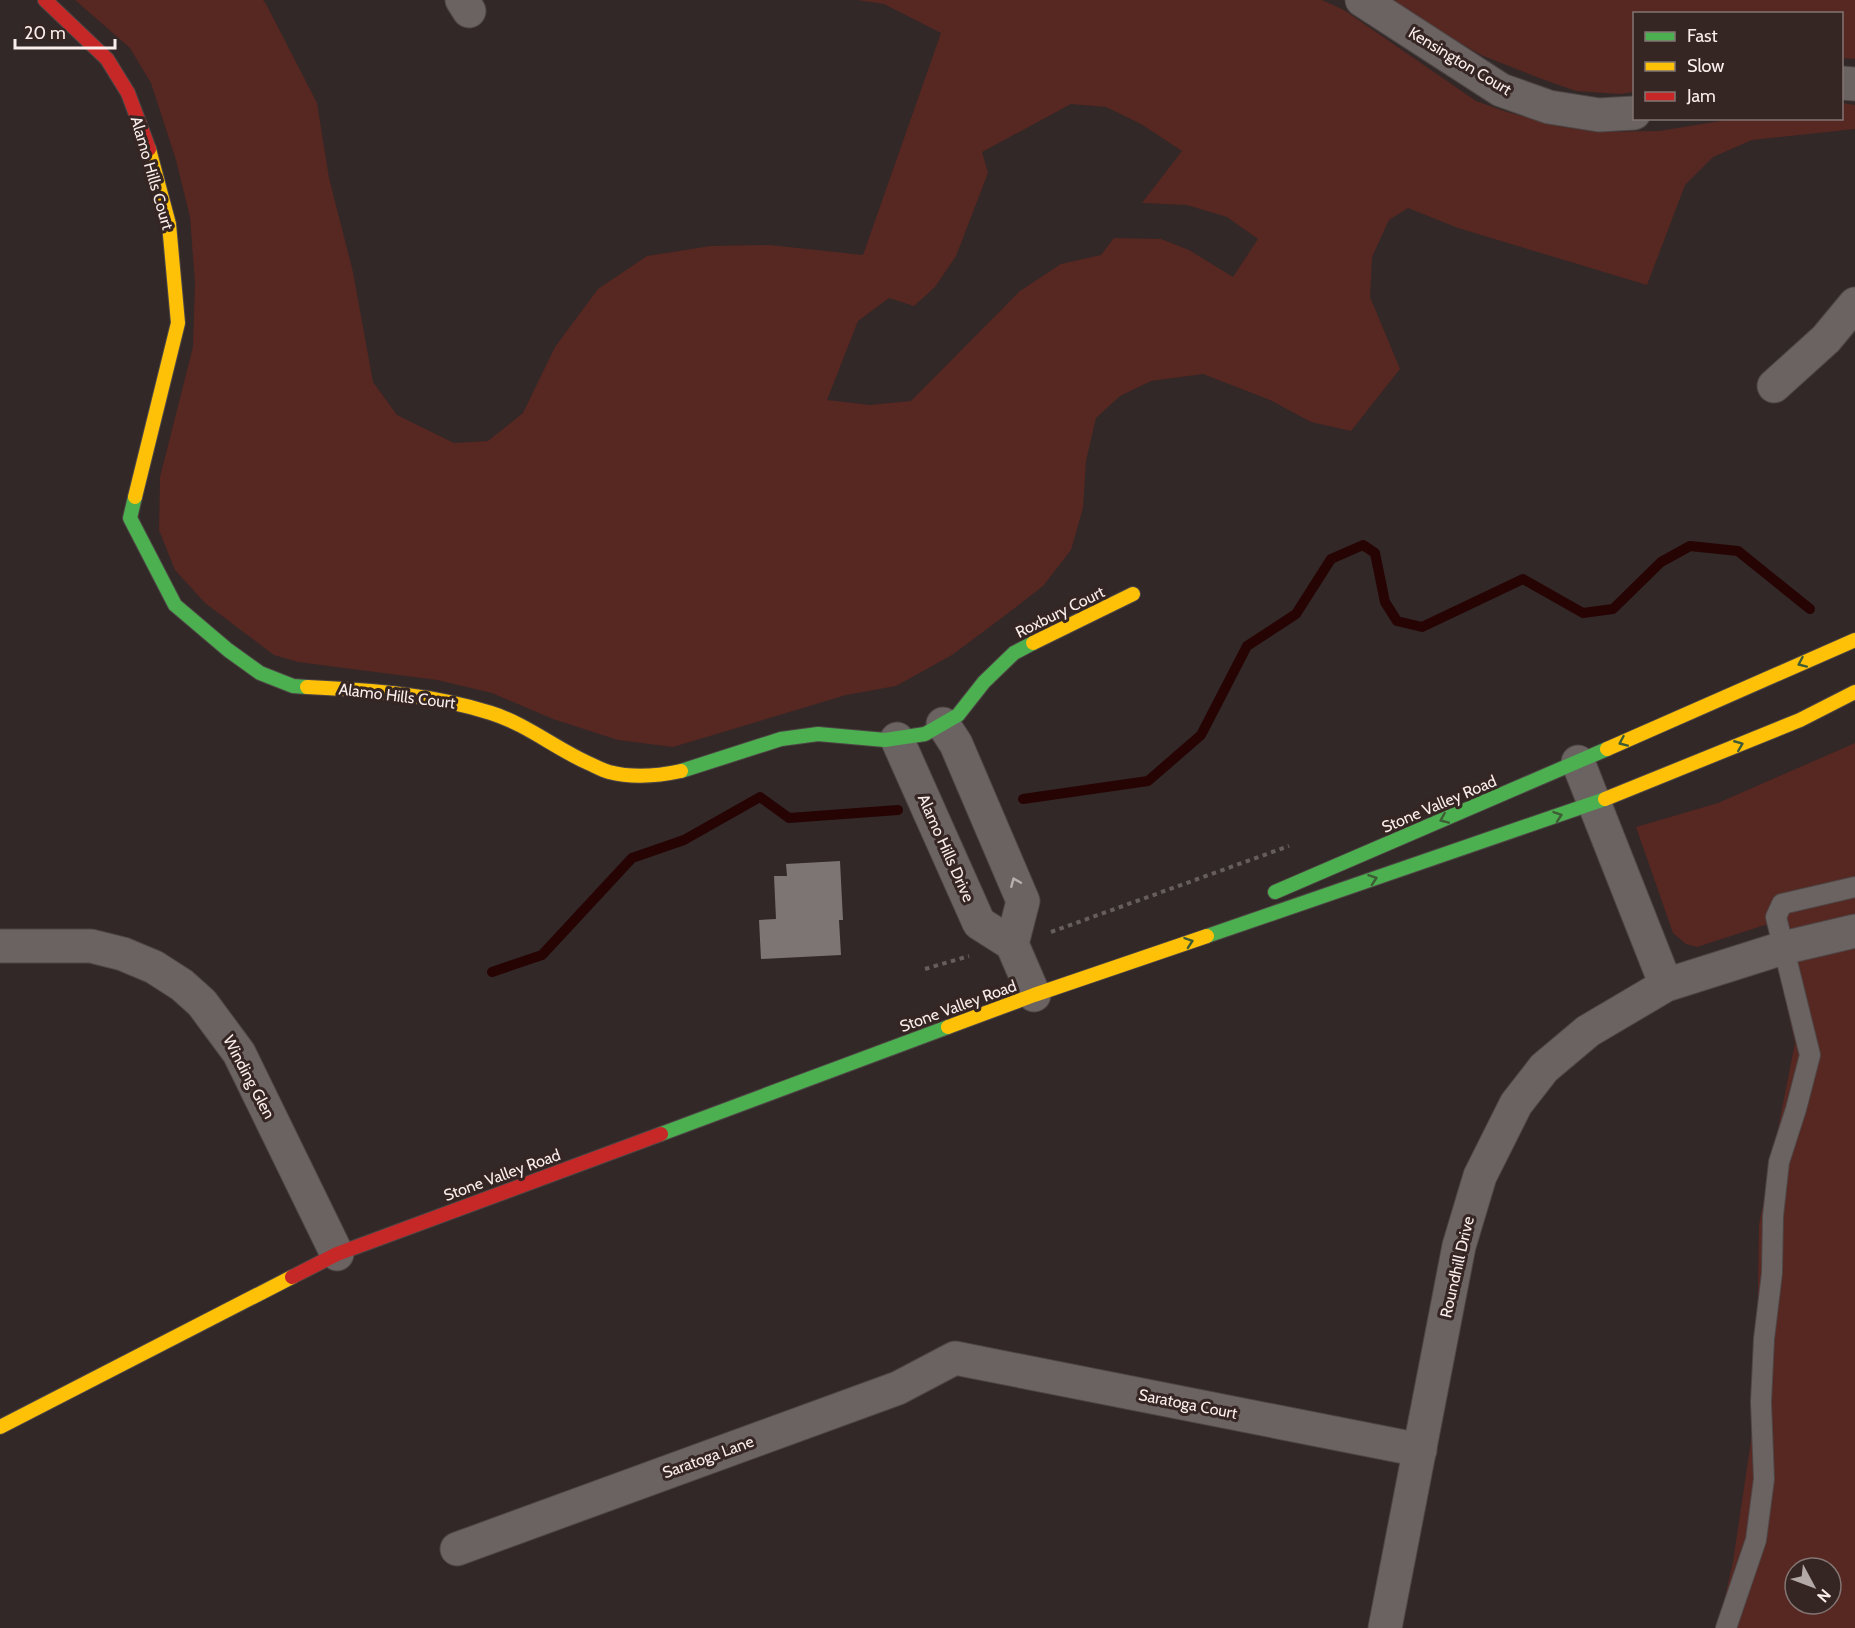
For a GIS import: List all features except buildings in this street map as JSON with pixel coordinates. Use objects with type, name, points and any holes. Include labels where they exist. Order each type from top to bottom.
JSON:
[{"type":"street","name":"Alamo Hills Court","points":[[45,0],[107,59],[128,93],[145,136],[169,224],[178,323],[130,518],[175,605],[228,650],[260,674],[293,686],[377,690],[458,703],[494,714],[537,734],[572,756],[609,772],[643,776],[679,772],[781,739],[818,734],[885,740],[922,732]]},
{"type":"street","name":"Kensington Court","points":[[1362,0],[1501,90],[1549,106],[1599,115],[1633,113]]},
{"type":"street","points":[[1774,386],[1826,339],[1855,304]]},
{"type":"street","name":"Roxbury Court","points":[[922,732],[958,715],[984,682],[1014,653],[1133,594]]},
{"type":"street","name":"Stone Valley Road","points":[[1263,897],[1855,640]]},
{"type":"street","name":"Stone Valley Road","points":[[0,1427],[337,1254],[1034,995],[1594,804],[1800,720],[1855,692]]},
{"type":"street","points":[[922,732],[956,744],[1023,901],[1012,944],[1034,995]]},
{"type":"street","name":"Alamo Hills Drive","points":[[922,732],[979,922],[1012,944]]},
{"type":"street","points":[[1578,762],[1666,985]]},
{"type":"street","name":"Stone Valley Road","points":[[1034,995],[1197,925]]},
{"type":"street","name":"Roundhill Drive","points":[[1385,1628],[1459,1246],[1480,1176],[1516,1104],[1544,1068],[1588,1031],[1666,985],[1783,948],[1855,931]]},
{"type":"street","name":"Winding Glen","points":[[0,946],[91,946],[123,954],[154,967],[182,985],[202,1003],[239,1053],[337,1254]]},
{"type":"street","name":"Saratoga Court","points":[[955,1358],[1420,1450]]},
{"type":"street","name":"Saratoga Lane","points":[[458,1549],[898,1388],[955,1358]]},
{"type":"lane","points":[[1726,1628],[1756,1540],[1764,1479],[1761,1402],[1764,1339],[1772,1273],[1773,1216],[1779,1162],[1810,1055],[1776,917],[1782,904],[1855,887]]},
{"type":"path","points":[[925,969],[1070,927],[1297,843]]},
{"type":"shaded area","points":[[75,0],[263,0],[317,103],[329,178],[353,272],[373,382],[397,415],[454,443],[488,441],[523,413],[555,347],[598,289],[647,256],[711,246],[770,245],[863,255],[941,33],[884,4],[857,0],[1322,0],[1344,10],[1476,101],[1557,126],[1597,132],[1659,131],[1727,120],[1843,120],[1843,103],[1855,105],[1855,129],[1752,140],[1713,157],[1685,185],[1647,285],[1458,228],[1408,208],[1389,220],[1372,257],[1370,297],[1400,369],[1351,431],[1311,422],[1270,400],[1203,374],[1151,381],[1120,396],[1096,418],[1086,461],[1083,508],[1071,550],[1043,586],[1003,617],[952,655],[896,686],[846,695],[673,747],[618,740],[553,719],[492,693],[437,680],[298,662],[274,655],[205,603],[175,570],[159,530],[160,477],[193,347],[195,283],[190,217],[176,160],[151,83],[130,48]],"holes":[[[1071,104],[1106,107],[1141,124],[1182,151],[1142,203],[1187,205],[1227,217],[1258,239],[1233,277],[1189,250],[1161,239],[1114,238],[1101,255],[1061,264],[1020,291],[911,401],[870,405],[827,400],[858,321],[889,298],[914,306],[935,287],[956,256],[988,173],[982,152]]]},
{"type":"shaded area","points":[[1388,0],[1855,0],[1855,59],[1843,58],[1843,12],[1633,12],[1633,92],[1620,94],[1576,91],[1481,55]]},
{"type":"shaded area","points":[[1855,743],[1855,1628],[1718,1628],[1733,1562],[1756,1407],[1759,1225],[1795,1043],[1768,924],[1697,947],[1686,944],[1673,933],[1636,827],[1718,803]]},
{"type":"waterway","points":[[1023,799],[1148,781],[1201,735],[1247,646],[1296,614],[1331,559],[1363,545],[1375,553],[1385,602],[1397,621],[1422,627],[1523,579],[1583,613],[1613,609],[1661,562],[1690,546],[1738,551],[1810,609]]},
{"type":"waterway","points":[[492,972],[542,955],[632,858],[684,840],[760,797],[789,818],[898,810]]},
{"type":"traffic: fast","points":[[135,497],[130,518],[175,605],[228,650],[260,673],[293,686],[307,687]]},
{"type":"traffic: fast","points":[[681,771],[781,739],[818,734],[885,740],[925,734],[958,715],[984,682],[1014,653],[1033,643]]},
{"type":"traffic: fast","points":[[1275,892],[1607,749]]},
{"type":"traffic: fast","points":[[1207,936],[1605,799]]},
{"type":"traffic: fast","points":[[661,1134],[948,1027]]},
{"type":"traffic: slow","points":[[135,497],[178,323],[169,224],[149,149]]},
{"type":"traffic: slow","points":[[1033,643],[1133,594]]},
{"type":"traffic: slow","points":[[1607,749],[1855,640]]},
{"type":"traffic: slow","points":[[307,687],[400,694],[446,701],[491,713],[516,723],[576,757],[609,772],[645,776],[681,771]]},
{"type":"traffic: slow","points":[[1605,799],[1800,720],[1855,692]]},
{"type":"traffic: slow","points":[[948,1027],[1207,936]]},
{"type":"traffic: slow","points":[[0,1427],[292,1277]]},
{"type":"traffic: jam","points":[[45,0],[107,59],[128,93],[149,149]]},
{"type":"traffic: jam","points":[[292,1277],[337,1254],[661,1134]]}]
